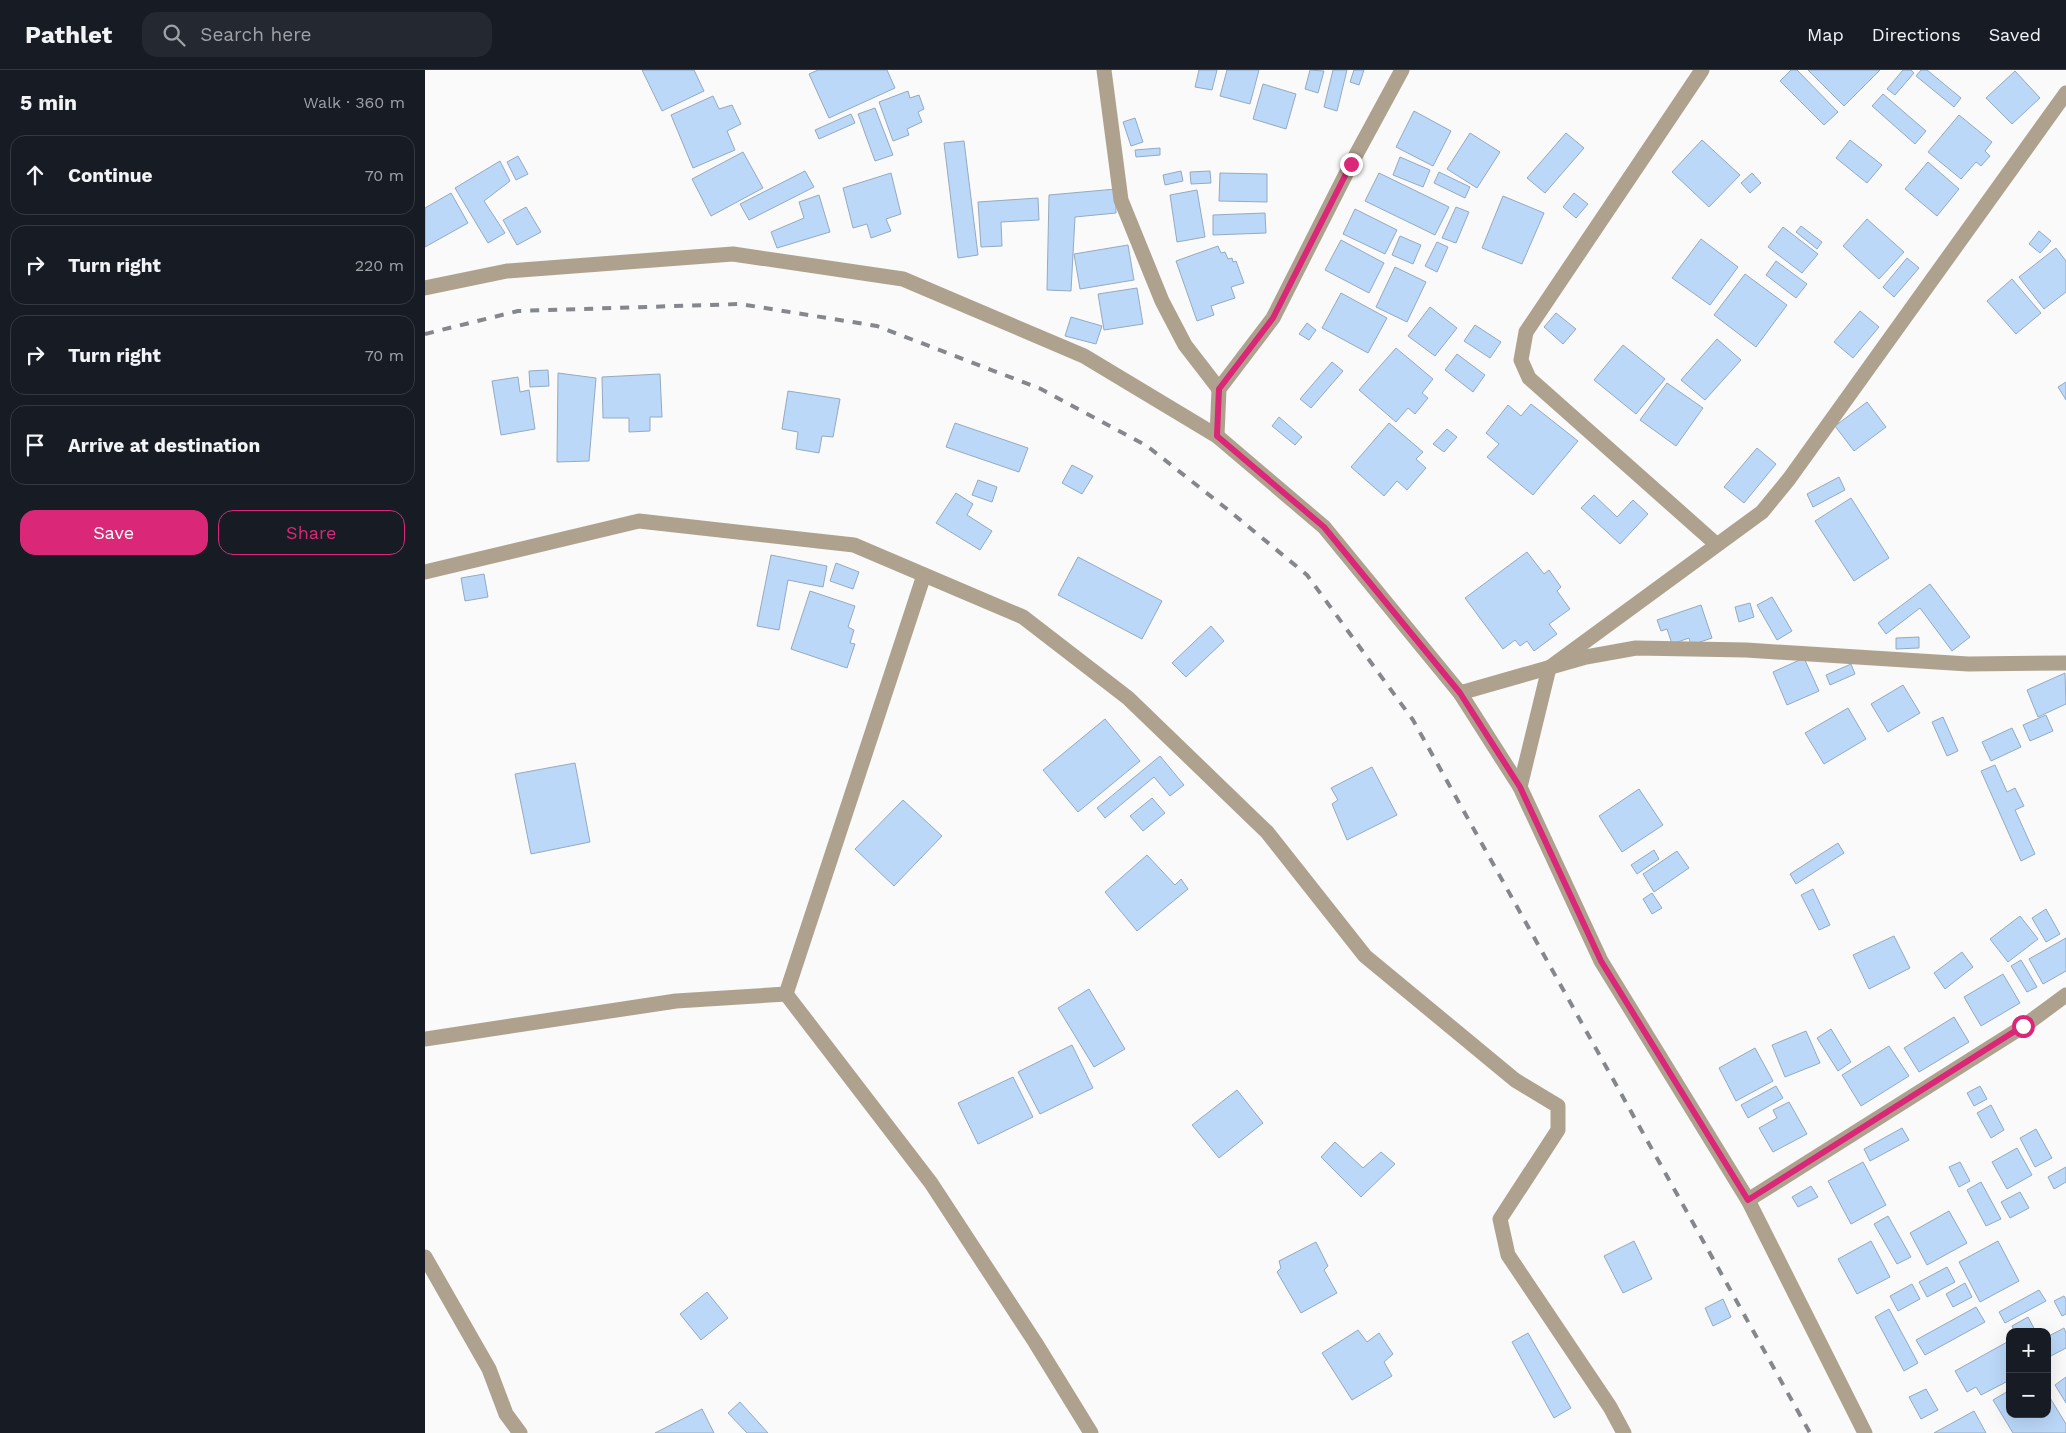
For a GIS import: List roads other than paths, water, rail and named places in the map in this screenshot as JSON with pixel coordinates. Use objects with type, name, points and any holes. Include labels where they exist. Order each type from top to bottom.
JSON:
[{"type":"street","points":[[1104,70],[1121,200],[1162,301],[1185,345],[1219,389]]},
{"type":"street","points":[[1217,436],[1219,389],[1273,318],[1351,164],[1402,70]]},
{"type":"street","points":[[1702,70],[1527,332],[1521,360],[1529,378],[1716,544]]},
{"type":"street","points":[[1520,787],[1549,668],[1761,512],[1789,479],[2066,93]]},
{"type":"street","points":[[425,288],[507,271],[733,254],[903,279],[1084,356],[1217,436],[1324,527],[1460,693],[1520,787],[1601,961],[1748,1200],[1865,1433]]},
{"type":"street","points":[[425,572],[639,521],[853,545],[1023,618],[1128,698],[1267,832],[1365,956],[1515,1080],[1558,1106],[1558,1130],[1500,1219],[1508,1255],[1610,1407],[1623,1433]]},
{"type":"street","points":[[786,994],[925,575]]},
{"type":"street","points":[[1460,693],[1586,657],[1636,648],[1746,650],[1968,664],[2066,663]]},
{"type":"street","points":[[425,1039],[675,1002],[786,994]]},
{"type":"street","points":[[786,994],[931,1183],[1035,1342],[1091,1433]]},
{"type":"street","points":[[1748,1200],[2023,1026],[2066,995]]},
{"type":"street","points":[[425,1257],[489,1369],[506,1414],[520,1433]]},
{"type":"railway","points":[[425,334],[518,311],[740,304],[877,326],[1041,389],[1147,446],[1227,509],[1307,575],[1413,720],[1810,1433]]}]
